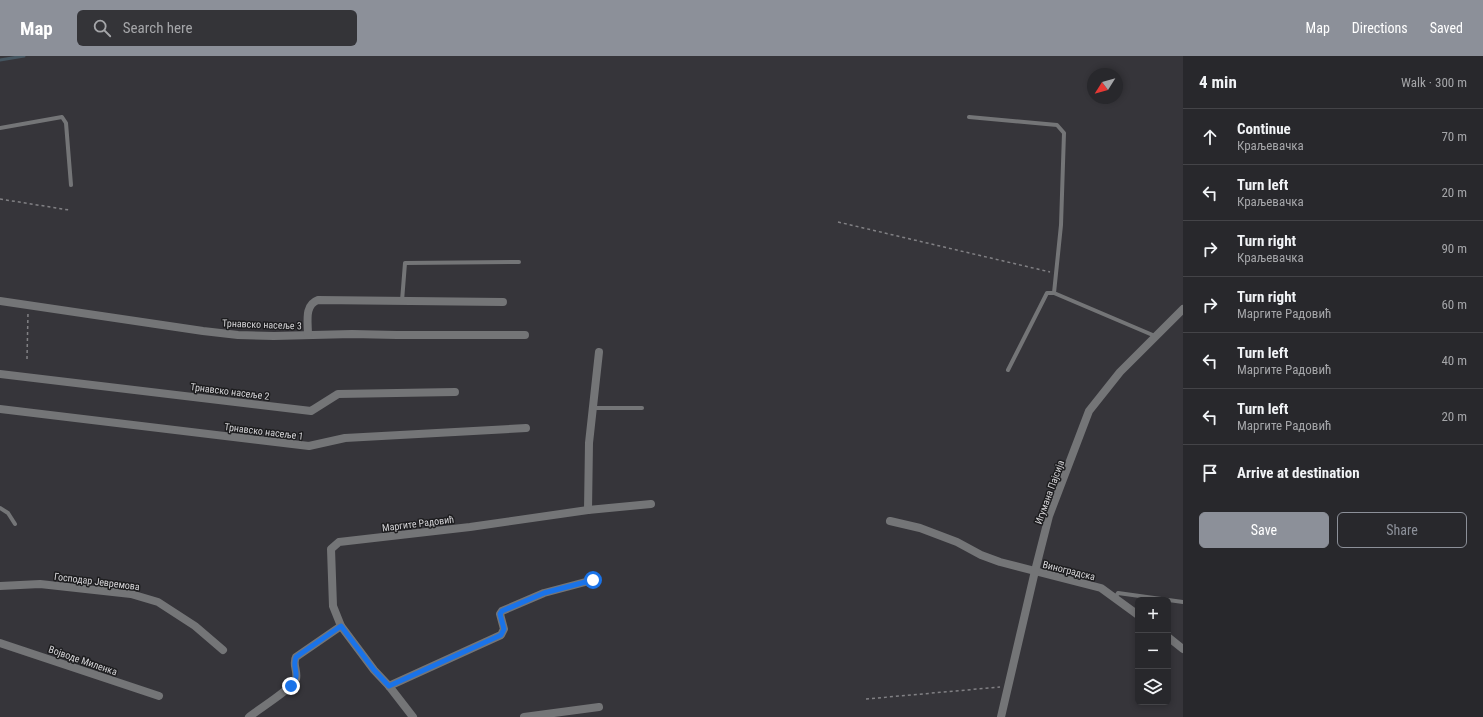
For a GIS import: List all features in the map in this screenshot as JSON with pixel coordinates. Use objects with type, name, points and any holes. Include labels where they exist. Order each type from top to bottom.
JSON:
[{"type":"street","points":[[308,335],[309,307],[313,302],[318,300],[503,302]]},
{"type":"street","name":"Трнавско насеље 3","points":[[0,301],[203,331],[238,334],[352,334],[397,336],[525,335]]},
{"type":"street","name":"Игумана Пајсија","points":[[1001,717],[1049,516],[1089,411],[1120,372],[1183,309]]},
{"type":"street","points":[[588,510],[589,443],[599,352]]},
{"type":"street","name":"Трнавско насеље 2","points":[[0,374],[311,411],[338,394],[455,392]]},
{"type":"street","name":"Трнавско насеље 1","points":[[0,409],[309,446],[346,438],[526,428]]},
{"type":"street","name":"Маргите Радовић","points":[[413,717],[389,686],[374,670],[341,626],[333,606],[331,549],[339,542],[470,527],[588,510],[651,504]]},
{"type":"street","name":"Виноградска","points":[[890,521],[920,528],[957,542],[981,555],[1000,562],[1101,588],[1135,613]]},
{"type":"street","points":[[389,686],[501,635],[504,629],[500,614],[502,611],[544,593],[593,580]]},
{"type":"street","name":"Господар Јевремова","points":[[0,586],[40,584],[132,594],[158,602],[195,626],[223,650]]},
{"type":"street","points":[[249,717],[293,684],[297,674],[294,662],[296,657],[341,626]]},
{"type":"street","points":[[1171,640],[1183,649]]},
{"type":"street","name":"Војводе Миленка","points":[[0,643],[159,696]]},
{"type":"street","points":[[524,717],[598,706]]},
{"type":"lane","points":[[0,128],[62,116],[66,123],[71,185]]},
{"type":"lane","points":[[969,117],[1057,125],[1064,133],[1061,225],[1054,293]]},
{"type":"lane","points":[[402,302],[405,263],[519,262]]},
{"type":"lane","points":[[1008,370],[1047,293],[1054,293],[1155,337]]},
{"type":"lane","points":[[593,408],[642,408]]},
{"type":"lane","points":[[0,508],[8,513],[14,524]]},
{"type":"lane","points":[[1114,598],[1118,593],[1183,602]]},
{"type":"path","points":[[0,199],[69,210]]},
{"type":"path","points":[[838,222],[1056,274]]},
{"type":"path","points":[[26,359],[28,304]]},
{"type":"path","points":[[866,699],[1008,686]]},
{"type":"waterway","points":[[0,60],[24,56]]},
{"type":"route","points":[[291,686],[295,681],[297,674],[294,660],[298,654],[341,626],[353,644],[389,686],[501,635],[504,629],[500,614],[502,611],[544,593],[593,580]]}]
